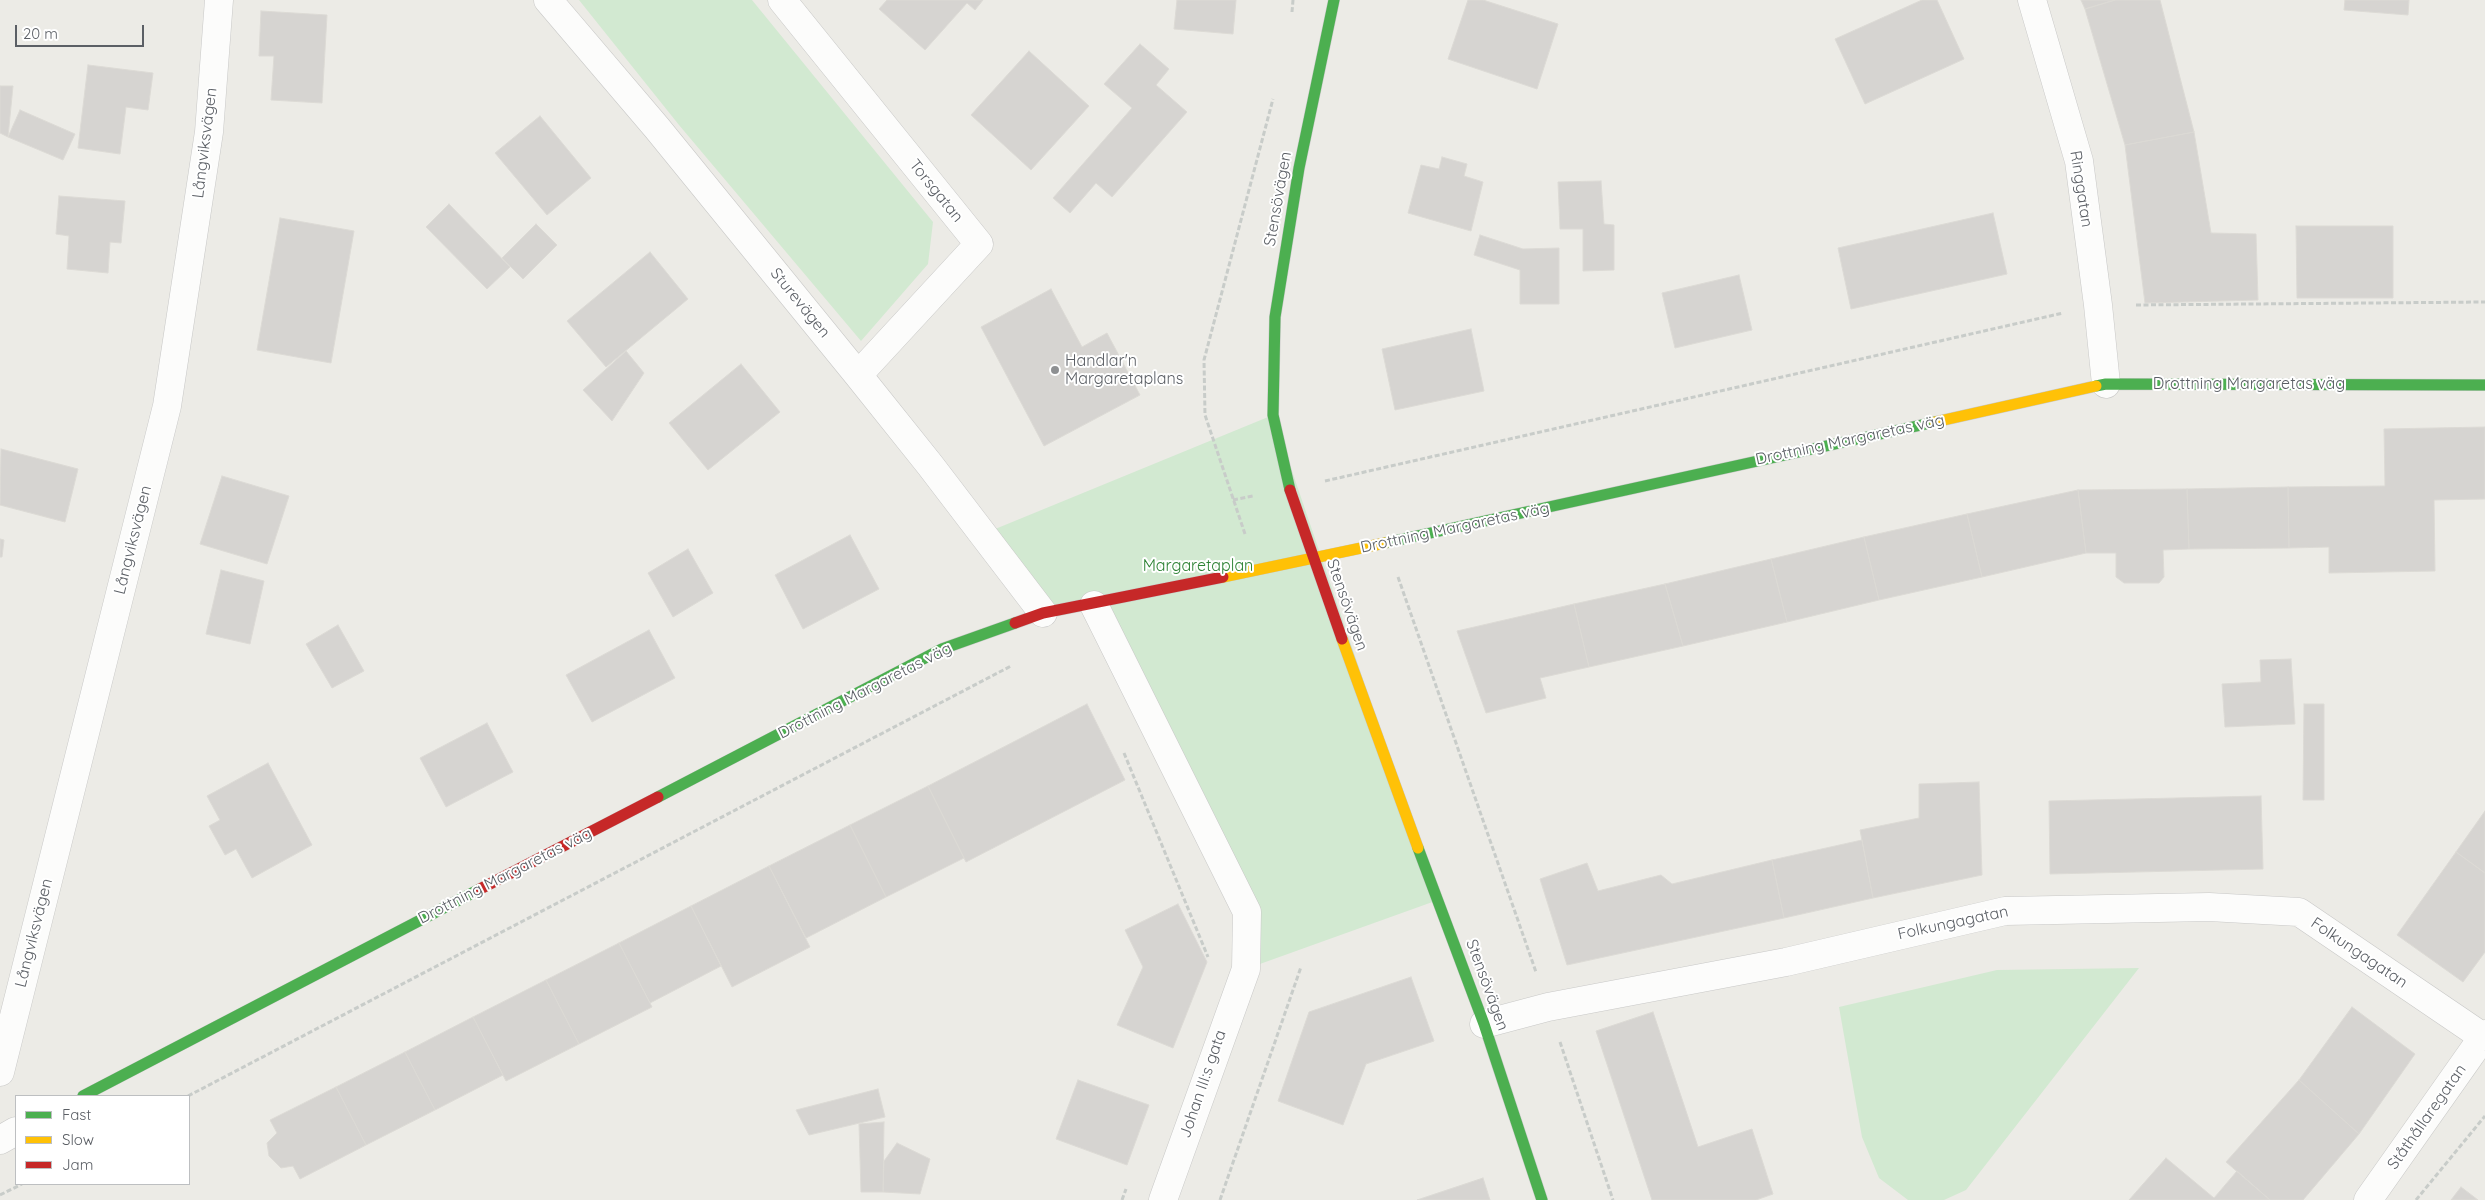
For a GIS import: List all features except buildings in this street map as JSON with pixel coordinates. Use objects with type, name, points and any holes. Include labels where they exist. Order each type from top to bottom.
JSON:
[{"type":"street","name":"Långviksvägen","points":[[0,1072],[167,406],[209,132],[219,0]]},
{"type":"street","name":"Sturevägen","points":[[548,0],[657,128],[858,375],[930,465],[1043,613]]},
{"type":"street","name":"Torsgatan","points":[[782,0],[979,244],[858,375]]},
{"type":"street","name":"Stensövägen","points":[[1334,0],[1299,168],[1275,317],[1273,415],[1290,489],[1364,702],[1484,1024],[1542,1200]]},
{"type":"street","name":"Ringgatan","points":[[2032,0],[2079,161],[2098,305],[2106,384]]},
{"type":"street","name":"Drottning Margaretas väg","points":[[85,1095],[942,649],[1043,613],[1094,605],[1314,559],[2106,384],[2485,385]]},
{"type":"street","name":"Johan III:s gata","points":[[1094,605],[1247,912],[1246,969],[1163,1200]]},
{"type":"street","name":"Folkungagatan","points":[[1484,1024],[1548,1007],[1786,962],[2005,910],[2209,907],[2299,912],[2484,1036]]},
{"type":"street","name":"Ståthållaregatan","points":[[2368,1200],[2484,1036]]},
{"type":"street","points":[[0,1140],[15,1132]]},
{"type":"path","points":[[1290,489],[2098,305],[2485,302]]},
{"type":"path","points":[[1386,543],[1548,1007],[1613,1200]]},
{"type":"path","points":[[190,1095],[1015,664]]},
{"type":"path","points":[[1123,752],[1209,960]]},
{"type":"path","points":[[1220,1200],[1301,967]]},
{"type":"path","points":[[2416,1200],[2485,1116]]},
{"type":"path","points":[[1122,1200],[1128,1182]]},
{"type":"path","points":[[0,1195],[20,1185]]},
{"type":"green space","points":[[579,0],[752,0],[933,222],[928,264],[861,341],[679,125]]},
{"type":"green space","name":"Margaretaplan","points":[[1273,415],[1438,900],[1246,969],[1247,912],[1094,605],[1043,613],[983,534]]},
{"type":"green space","points":[[2139,968],[1966,1190],[1944,1200],[1908,1200],[1879,1178],[1862,1137],[1839,1007],[1997,970]]},
{"type":"traffic: fast","points":[[1290,490],[1273,415],[1275,317],[1299,168],[1334,0]]},
{"type":"traffic: fast","points":[[2096,386],[2106,384],[2485,385]]},
{"type":"traffic: fast","points":[[1385,543],[1935,422]]},
{"type":"traffic: fast","points":[[658,797],[942,649],[1015,623]]},
{"type":"traffic: fast","points":[[1418,848],[1484,1024],[1542,1200]]},
{"type":"traffic: fast","points":[[85,1095],[480,889]]},
{"type":"traffic: slow","points":[[1935,422],[2096,386]]},
{"type":"traffic: slow","points":[[1223,577],[1385,543]]},
{"type":"traffic: slow","points":[[1342,639],[1418,848]]},
{"type":"traffic: jam","points":[[1290,490],[1342,639]]},
{"type":"traffic: jam","points":[[1015,623],[1043,613],[1223,577]]},
{"type":"traffic: jam","points":[[480,889],[658,797]]},
{"type":"place","name":"Handlar'n Margaretaplans","points":[[1055,370]]}]
